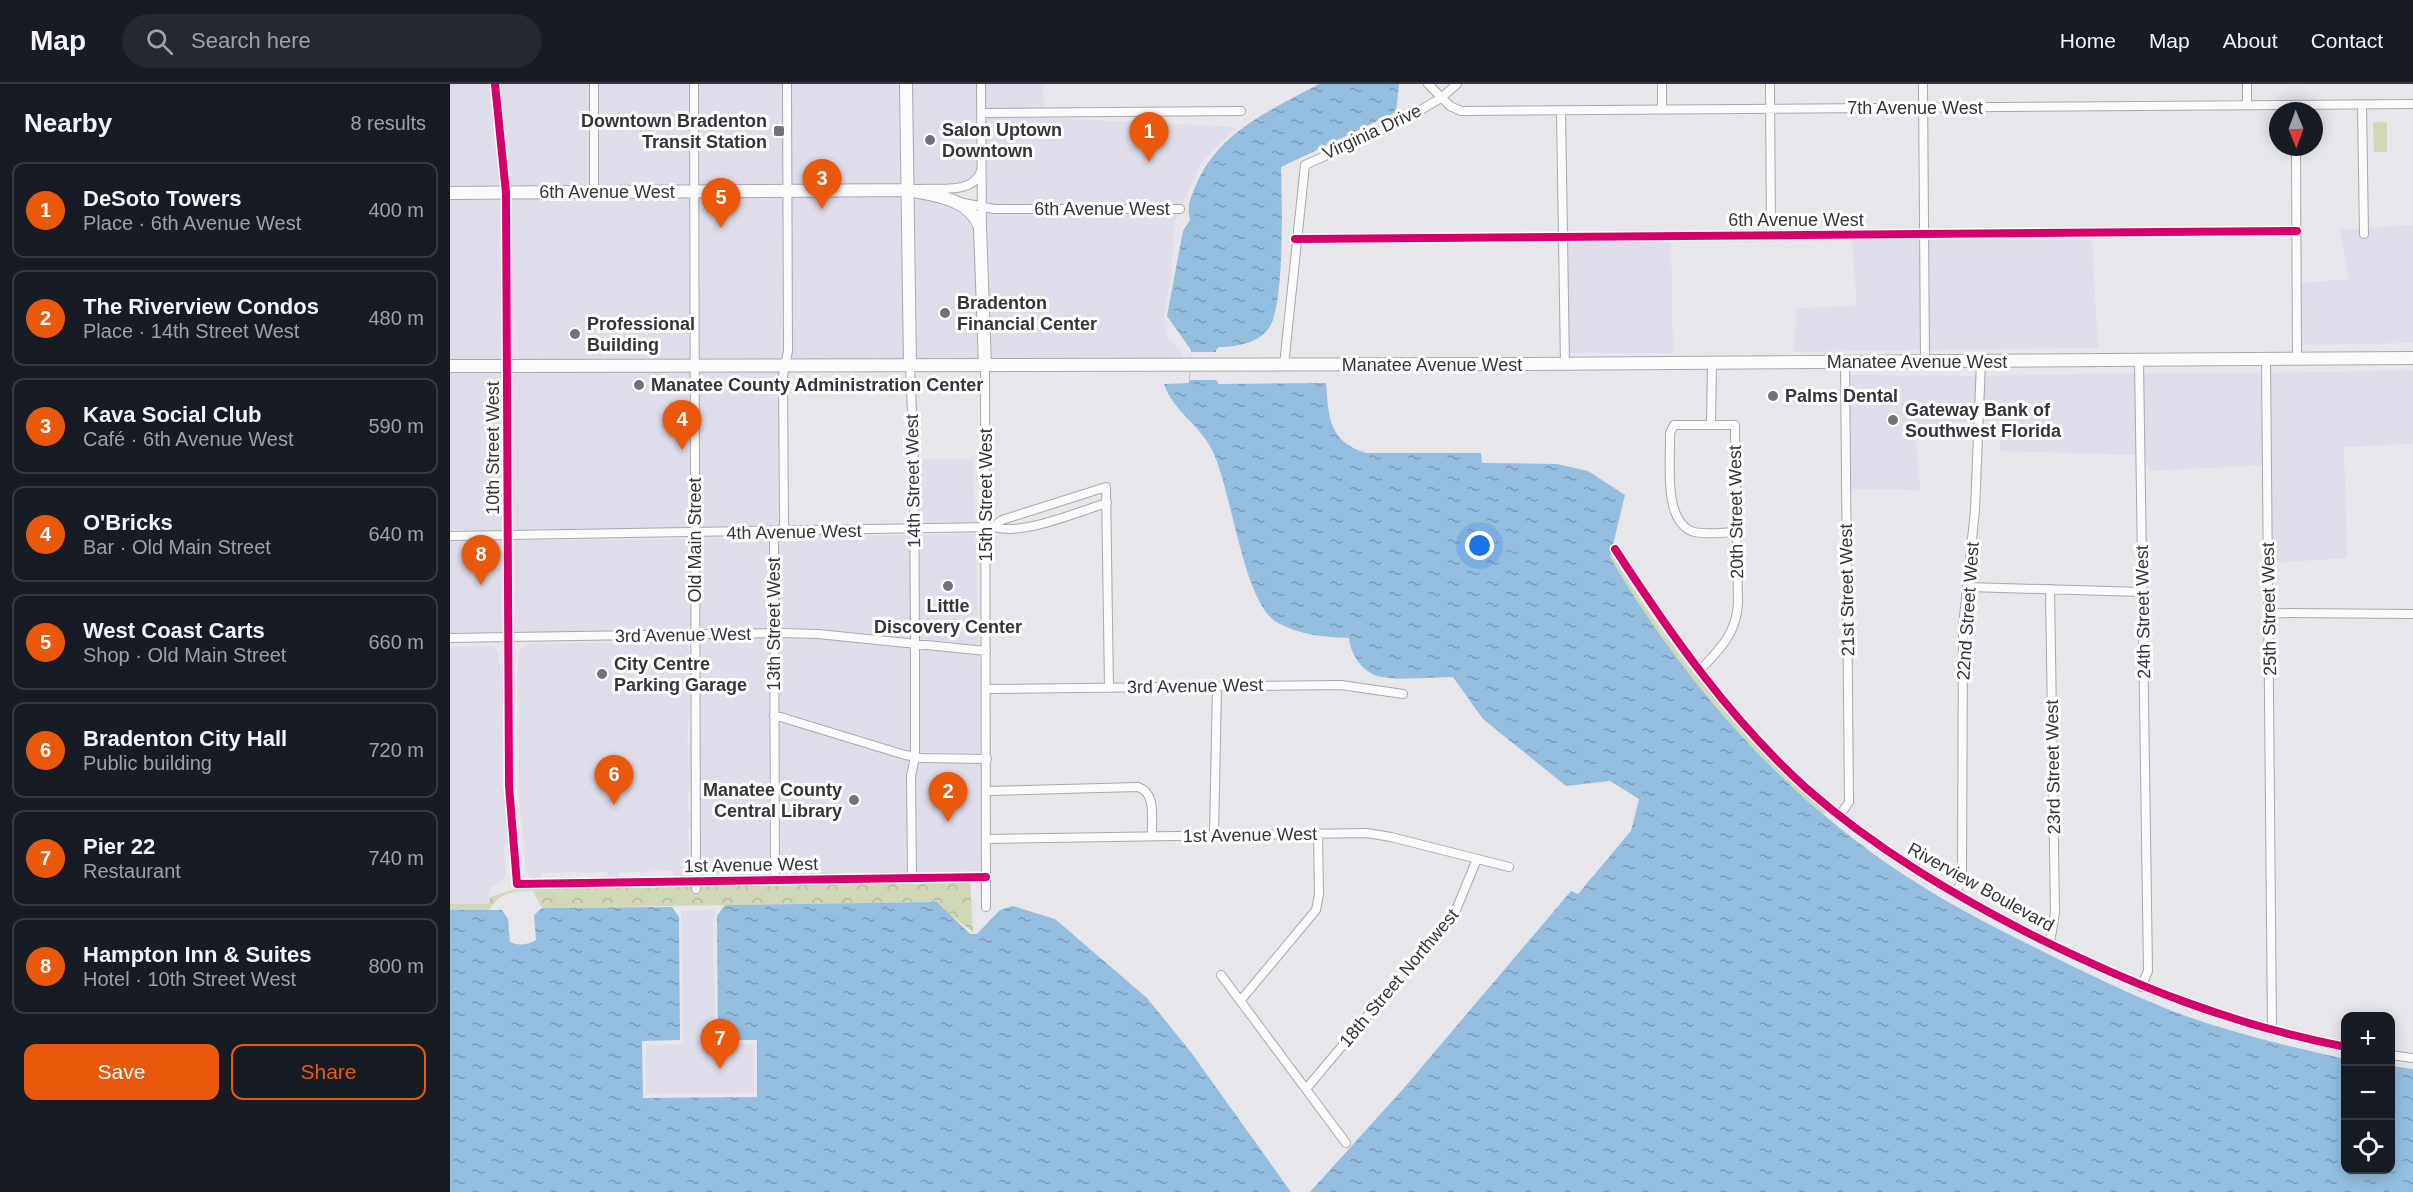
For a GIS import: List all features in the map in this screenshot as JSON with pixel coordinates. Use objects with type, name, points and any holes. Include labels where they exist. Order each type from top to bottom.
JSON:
[{"type":"main road","name":"14th Street West","points":[[906,84],[910,366]]},
{"type":"main road","name":"6th Avenue West","points":[[450,193],[908,190],[953,201],[967,208],[976,218],[982,245]]},
{"type":"main road","name":"15th Street West","points":[[982,245],[985,365]]},
{"type":"main road","name":"Manatee Avenue West","points":[[450,366],[1845,363],[2413,358]]},
{"type":"street","name":"10th Street West","points":[[495,84],[506,192],[509,786],[517,884]]},
{"type":"street","points":[[594,84],[594,192]]},
{"type":"street","name":"Old Main Street","points":[[694,84],[696,885]]},
{"type":"street","name":"13th Street West","points":[[775,880],[774,541],[784,526],[785,367],[788,351],[786,84]]},
{"type":"street","name":"15th Street West","points":[[981,84],[982,245]]},
{"type":"street","name":"7th Avenue West","points":[[1428,84],[1441,98],[1461,111],[2269,106]]},
{"type":"street","name":"Virginia Drive","points":[[1284,365],[1295,239],[1305,165],[1400,122],[1441,98],[1457,84]]},
{"type":"street","points":[[1662,84],[1662,110]]},
{"type":"street","points":[[1770,84],[1772,235]]},
{"type":"street","points":[[1923,84],[1925,362]]},
{"type":"street","points":[[2247,84],[2247,105]]},
{"type":"street","name":"7th Avenue West","points":[[2323,107],[2413,104]]},
{"type":"street","points":[[2362,105],[2364,234]]},
{"type":"street","points":[[982,113],[1241,111]]},
{"type":"street","points":[[1561,111],[1565,364]]},
{"type":"street","points":[[2296,156],[2297,359]]},
{"type":"street","name":"6th Avenue West","points":[[908,190],[969,186],[977,180],[982,165]]},
{"type":"street","name":"6th Avenue West","points":[[953,201],[994,209],[1180,209]]},
{"type":"street","name":"6th Avenue West","points":[[1295,239],[2297,231]]},
{"type":"street","name":"24th Street West","points":[[2139,360],[2148,972],[2141,987]]},
{"type":"street","name":"25th Street West","points":[[2266,360],[2271,1031]]},
{"type":"street","name":"22nd Street West","points":[[1955,894],[1962,880],[1963,870],[1962,669],[1975,510],[1981,362]]},
{"type":"street","name":"20th Street West","points":[[1700,670],[1727,642],[1735,623],[1738,604],[1735,425],[1711,424],[1712,363]]},
{"type":"street","name":"21st Street West","points":[[1840,815],[1849,802],[1845,363]]},
{"type":"street","name":"15th Street West","points":[[985,365],[990,528],[986,651],[986,907]]},
{"type":"street","name":"14th Street West","points":[[910,366],[915,530],[915,757],[911,776],[912,878]]},
{"type":"street","points":[[1711,424],[1679,424],[1671,428],[1673,511],[1680,523],[1695,532],[1737,532]]},
{"type":"street","points":[[1106,495],[1109,688]]},
{"type":"street","name":"4th Avenue West","points":[[990,528],[1002,520],[1106,495]]},
{"type":"street","name":"4th Avenue West","points":[[450,536],[990,528],[1002,530],[1026,528],[1106,495]]},
{"type":"street","name":"Riverview Boulevard","points":[[1614,549],[1661,620],[1719,697],[1806,788],[1910,867],[1955,894],[2141,987],[2213,1014],[2271,1031],[2341,1046]]},
{"type":"street","points":[[1968,587],[2142,592]]},
{"type":"street","name":"23rd Street West","points":[[2050,589],[2055,912],[2050,943]]},
{"type":"street","points":[[2269,613],[2413,614]]},
{"type":"street","name":"3rd Avenue West","points":[[450,638],[818,634],[986,651]]},
{"type":"street","name":"3rd Avenue West","points":[[986,689],[1341,685],[1403,694]]},
{"type":"street","points":[[1214,836],[1217,686]]},
{"type":"street","points":[[774,715],[915,757],[987,759]]},
{"type":"street","points":[[987,791],[1138,786],[1151,797],[1152,837]]},
{"type":"street","points":[[1241,1000],[1316,910],[1320,894],[1318,833]]},
{"type":"street","name":"1st Avenue West","points":[[987,839],[1367,833],[1509,867]]},
{"type":"street","name":"18th Street Northwest","points":[[1306,1089],[1456,910],[1477,859]]},
{"type":"street","name":"1st Avenue West","points":[[517,884],[696,885],[775,880],[986,877]]},
{"type":"street","points":[[1221,975],[1346,1143]]},
{"type":"street","points":[[2395,1056],[2413,1058]]},
{"type":"shaded area","points":[[450,84],[491,84],[501,188],[450,188]]},
{"type":"shaded area","points":[[500,84],[590,84],[590,187],[510,188]]},
{"type":"shaded area","points":[[599,84],[689,84],[690,186],[599,187]]},
{"type":"shaded area","points":[[698,84],[782,84],[783,186],[698,186]]},
{"type":"shaded area","points":[[791,84],[902,84],[903,185],[791,186]]},
{"type":"shaded area","points":[[911,84],[977,84],[978,165],[974,177],[968,181],[912,185]]},
{"type":"shaded area","points":[[986,84],[1043,84],[1044,108],[986,108]]},
{"type":"shaded area","points":[[986,118],[1048,118],[1236,127],[1201,163],[1183,204],[994,204],[987,202]]},
{"type":"shaded area","points":[[783,195],[781,362],[699,362],[698,196]]},
{"type":"shaded area","points":[[791,195],[903,195],[906,361],[790,362]]},
{"type":"shaded area","points":[[690,196],[690,361],[512,362],[510,197]]},
{"type":"shaded area","points":[[912,196],[948,205],[964,213],[976,228],[980,360],[914,361]]},
{"type":"shaded area","points":[[501,197],[504,362],[450,361],[450,198]]},
{"type":"shaded area","points":[[987,212],[1179,214],[1175,222],[1171,275],[1164,316],[1168,324],[1167,337],[1182,352],[1181,360],[989,360]]},
{"type":"shaded area","points":[[2413,225],[2413,343],[2302,345],[2302,283],[2348,279],[2340,230],[2360,229],[2360,238],[2368,238],[2368,228]]},
{"type":"shaded area","points":[[1920,239],[1921,350],[1793,352],[1797,308],[1857,306],[1852,240]]},
{"type":"shaded area","points":[[1929,239],[2092,240],[2098,348],[1930,350]]},
{"type":"shaded area","points":[[1671,241],[1673,353],[1569,353],[1568,243]]},
{"type":"shaded area","points":[[2413,370],[2413,444],[2344,447],[2347,558],[2273,563],[2270,373]]},
{"type":"shaded area","points":[[450,371],[504,371],[504,530],[450,530]]},
{"type":"shaded area","points":[[513,371],[690,371],[691,529],[513,530]]},
{"type":"shaded area","points":[[699,371],[779,372],[778,526],[700,529]]},
{"type":"shaded area","points":[[2135,373],[2136,455],[1999,451],[2001,420],[1984,421],[1985,376]]},
{"type":"shaded area","points":[[2144,373],[2262,373],[2263,465],[2150,471],[2145,460]]},
{"type":"shaded area","points":[[1849,375],[1977,376],[1975,421],[1915,426],[1920,490],[1851,489]]},
{"type":"shaded area","points":[[918,459],[973,459],[975,523],[919,525]]},
{"type":"shaded area","points":[[975,533],[979,645],[920,639],[919,535]]},
{"type":"shaded area","points":[[910,535],[911,638],[818,629],[778,628],[778,542],[782,536]]},
{"type":"shaded area","points":[[771,536],[769,628],[699,630],[700,539]]},
{"type":"shaded area","points":[[691,539],[690,630],[512,633],[513,540]]},
{"type":"shaded area","points":[[450,540],[504,540],[504,633],[450,633]]},
{"type":"shaded area","points":[[769,638],[770,875],[701,877],[699,639]]},
{"type":"shaded area","points":[[778,638],[818,638],[911,648],[911,751],[779,711]]},
{"type":"shaded area","points":[[685,642],[689,647],[691,695],[687,741],[691,745],[691,791],[688,794],[688,811],[691,814],[691,826],[688,828],[691,873],[686,877],[674,878],[673,871],[619,872],[618,879],[609,879],[607,872],[542,873],[540,880],[529,878],[518,789],[518,657],[521,648],[531,644]]},
{"type":"shaded area","points":[[493,646],[498,651],[499,663],[505,665],[510,838],[504,846],[506,875],[499,884],[489,887],[489,904],[450,904],[450,647]]},
{"type":"shaded area","points":[[920,649],[979,655],[983,754],[919,752]]},
{"type":"shaded area","points":[[779,721],[910,761],[907,777],[908,873],[779,875]]},
{"type":"shaded area","points":[[918,762],[982,763],[982,872],[916,873]]},
{"type":"shaded area","points":[[715,909],[713,922],[715,1042],[718,1044],[753,1044],[754,1093],[646,1094],[646,1045],[680,1044],[683,1041],[681,911]]},
{"type":"green space","points":[[2373,122],[2387,122],[2387,152],[2374,152]]},
{"type":"green space","points":[[1611,553],[1657,624],[1708,691],[1764,753],[1826,812],[1824,815],[1759,756],[1697,686],[1643,610],[1610,557]]},
{"type":"green space","points":[[970,877],[973,932],[933,902],[542,908],[533,891],[526,891],[503,896],[489,910],[450,910],[450,904],[489,904],[490,897],[518,888]]},
{"type":"water","points":[[1319,84],[1399,84],[1396,112],[1281,167],[1280,275],[1274,316],[1265,333],[1253,341],[1219,347],[1216,350],[1216,380],[1219,384],[1326,383],[1330,417],[1337,435],[1353,448],[1366,453],[1481,453],[1482,463],[1557,464],[1588,471],[1625,495],[1610,557],[1671,650],[1705,693],[1779,775],[1820,812],[1863,846],[1940,897],[2005,932],[2138,997],[2214,1026],[2341,1058],[2341,1174],[2395,1174],[2395,1067],[2413,1069],[2413,1192],[1310,1192],[1404,1088],[1571,891],[1578,894],[1631,831],[1639,799],[1610,781],[1566,786],[1483,719],[1453,677],[1395,678],[1372,674],[1358,661],[1349,638],[1312,635],[1286,627],[1266,612],[1256,594],[1247,571],[1226,491],[1212,450],[1173,402],[1164,384],[1189,383],[1191,350],[1167,316],[1183,231],[1190,220],[1190,202],[1196,185],[1218,151],[1232,137],[1248,124]]},
{"type":"water","points":[[937,902],[970,934],[977,934],[1000,910],[1013,906],[1055,919],[1147,998],[1190,1051],[1291,1192],[450,1192],[450,910],[502,910],[508,919],[510,942],[520,944],[536,940],[534,915],[542,908],[672,907],[679,917],[680,1040],[642,1041],[643,1098],[757,1097],[757,1040],[718,1040],[717,916],[725,905]]},
{"type":"pier","points":[[1191,352],[1216,352],[1216,380],[1190,380]]},
{"type":"cycle path","points":[[495,84],[506,193],[509,786],[517,884],[986,877]]},
{"type":"cycle path","points":[[1295,239],[2297,231]]},
{"type":"cycle path","points":[[1615,549],[1680,644],[1752,734],[1806,788],[1886,850],[1914,869],[2002,919],[2108,971],[2224,1015],[2341,1046]]},
{"type":"place","name":"Downtown Bradenton Transit Station","points":[[779,131]]},
{"type":"place","name":"Salon Uptown Downtown","points":[[930,140]]},
{"type":"place","name":"DeSoto Towers","points":[[1149,162]]},
{"type":"place","name":"Kava Social Club","points":[[822,209]]},
{"type":"place","name":"West Coast Carts","points":[[721,228]]},
{"type":"place","name":"Bradenton Financial Center","points":[[945,313]]},
{"type":"place","name":"Professional Building","points":[[575,334]]},
{"type":"place","name":"Manatee County Administration Center","points":[[639,385]]},
{"type":"place","name":"Palms Dental","points":[[1773,396]]},
{"type":"place","name":"Gateway Bank of Southwest Florida","points":[[1893,420]]},
{"type":"place","name":"O'Bricks","points":[[682,450]]},
{"type":"place","name":"Hampton Inn & Suites","points":[[481,585]]},
{"type":"place","name":"Little Discovery Center","points":[[948,586]]},
{"type":"place","name":"City Centre Parking Garage","points":[[602,674]]},
{"type":"place","name":"Manatee County Central Library","points":[[854,800]]},
{"type":"place","name":"Bradenton City Hall","points":[[614,805]]},
{"type":"place","name":"The Riverview Condos","points":[[948,822]]},
{"type":"place","name":"Pier 22","points":[[720,1069]]}]
